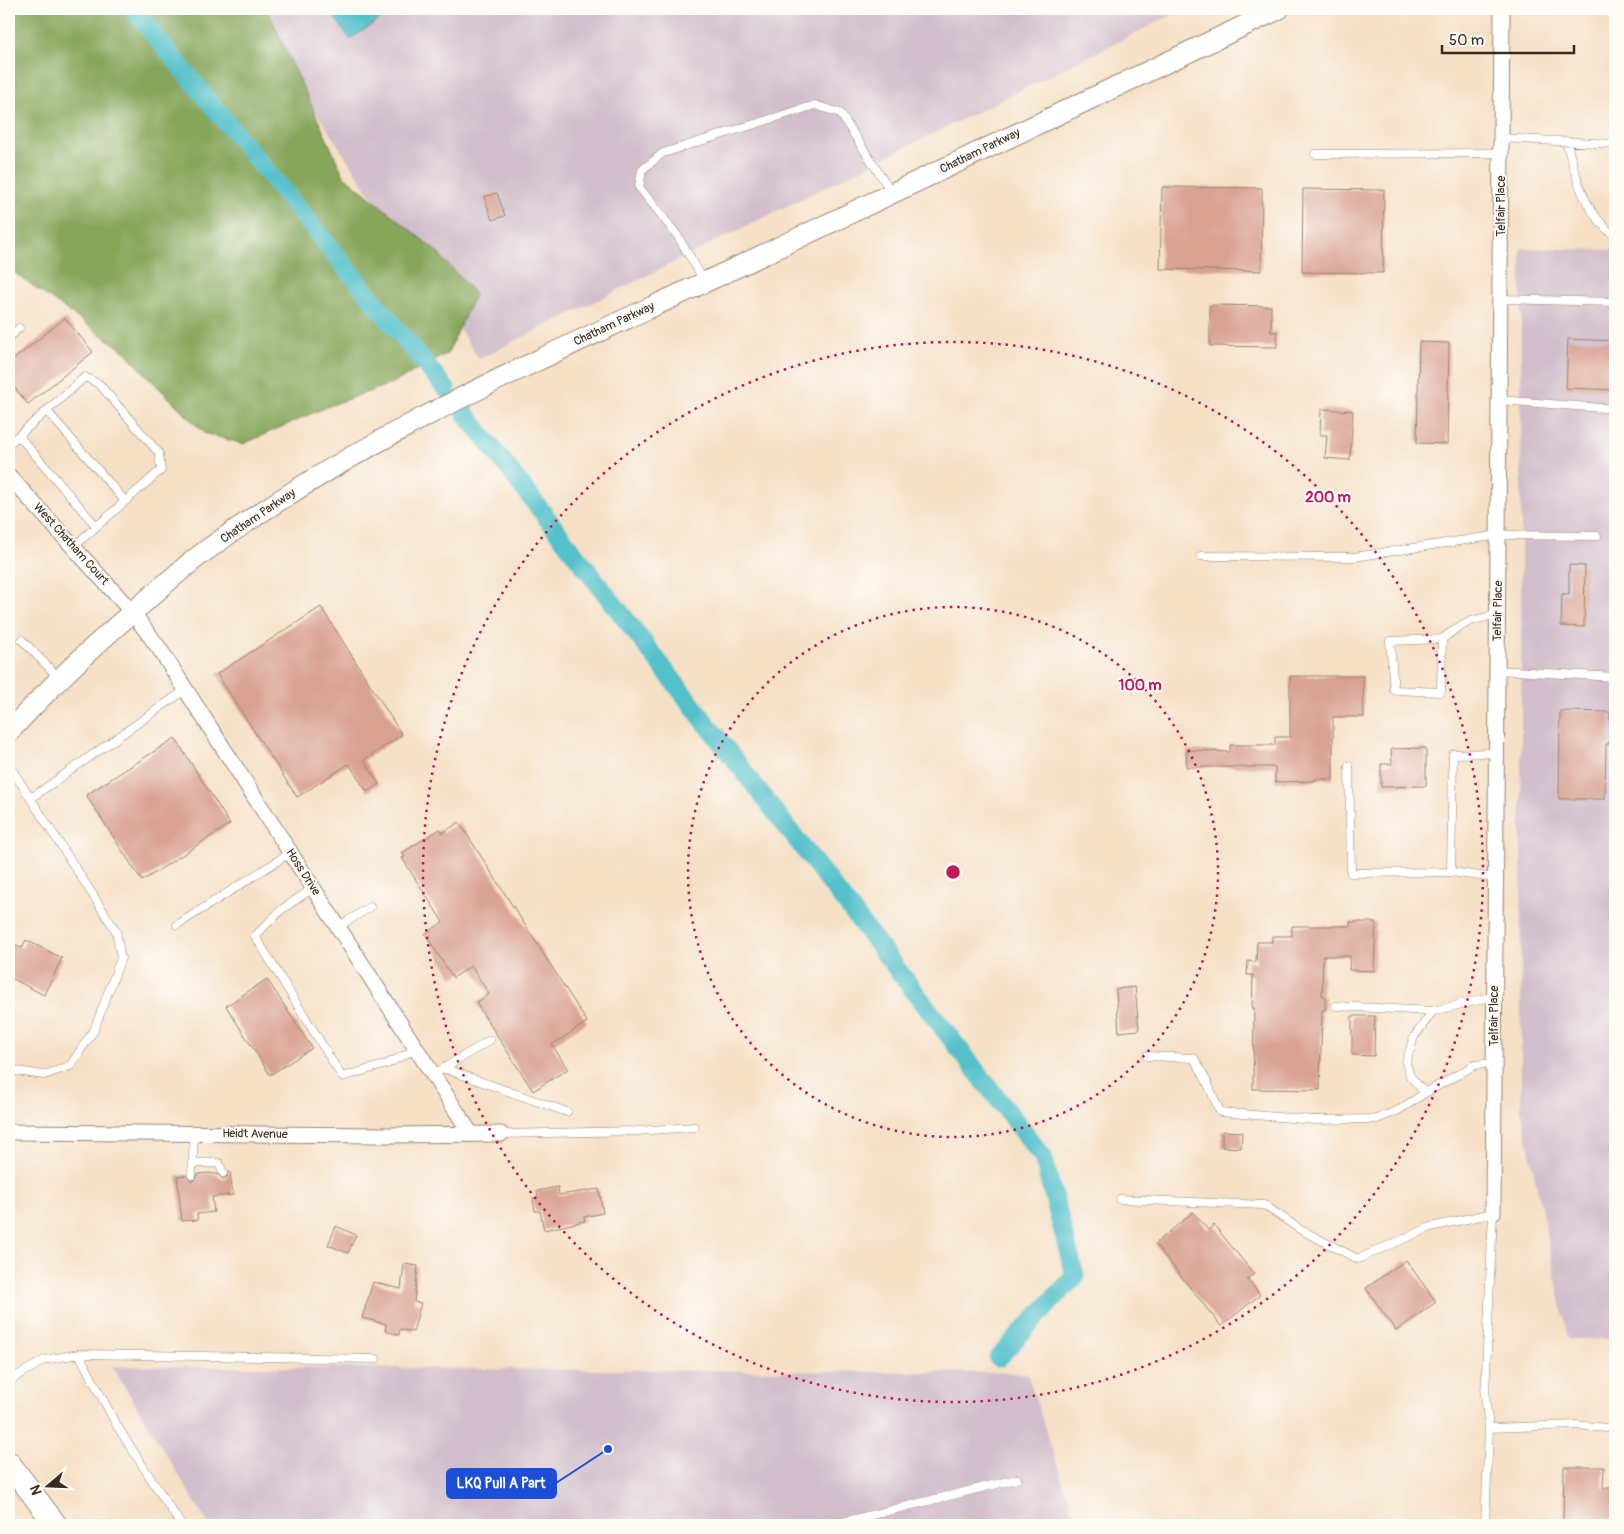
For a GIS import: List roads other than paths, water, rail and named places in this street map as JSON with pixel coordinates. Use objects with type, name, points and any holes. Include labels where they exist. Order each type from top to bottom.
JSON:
[{"type":"main road","name":"Chatham Parkway","points":[[9,732],[89,649],[206,551],[319,476],[405,426],[594,334],[1279,9]]},
{"type":"main road","points":[[9,1464],[56,1525]]},
{"type":"street","name":"Telfair Place","points":[[1493,1213],[1502,9]]},
{"type":"street","name":"West Chatham Court","points":[[9,476],[132,612]]},
{"type":"street","name":"Hoss Drive","points":[[132,612],[159,648],[416,1049],[438,1071],[471,1134]]},
{"type":"street","name":"Heidt Avenue","points":[[9,1132],[501,1134]]},
{"type":"lane","points":[[705,282],[678,235],[640,186],[642,170],[663,152],[815,105],[840,113],[892,193]]},
{"type":"lane","points":[[1566,141],[1583,196],[1599,223],[1615,236]]},
{"type":"lane","points":[[1316,154],[1566,141],[1615,144]]},
{"type":"lane","points":[[1500,299],[1615,302]]},
{"type":"lane","points":[[9,338],[18,328]]},
{"type":"lane","points":[[9,444],[85,376],[99,384],[159,453],[161,470],[73,547]]},
{"type":"lane","points":[[1499,400],[1615,409]]},
{"type":"lane","points":[[47,410],[125,501]]},
{"type":"lane","points":[[19,436],[96,526]]},
{"type":"lane","points":[[1201,556],[1354,558],[1498,535],[1596,536]]},
{"type":"lane","points":[[1442,639],[1441,692],[1394,690],[1390,641],[1442,639],[1457,628],[1472,621],[1498,614]]},
{"type":"lane","points":[[22,640],[59,678]]},
{"type":"lane","points":[[1497,670],[1615,677]]},
{"type":"lane","points":[[31,798],[185,690]]},
{"type":"lane","points":[[1451,872],[1453,754],[1496,753]]},
{"type":"lane","points":[[9,765],[116,931],[121,958],[94,1030],[70,1066],[44,1075],[9,1070]]},
{"type":"lane","points":[[1349,766],[1351,873],[1451,872],[1496,878]]},
{"type":"lane","points":[[177,925],[290,853]]},
{"type":"lane","points":[[313,888],[281,910],[255,936],[342,1077],[387,1064],[416,1049]]},
{"type":"lane","points":[[338,927],[370,907]]},
{"type":"lane","points":[[1336,1006],[1433,1011],[1495,996]]},
{"type":"lane","points":[[1425,1093],[1410,1076],[1406,1062],[1414,1037],[1433,1011]]},
{"type":"lane","points":[[438,1071],[490,1040]]},
{"type":"lane","points":[[1147,1056],[1194,1058],[1220,1112],[1314,1120],[1377,1119],[1399,1110],[1475,1065],[1494,1063]]},
{"type":"lane","points":[[438,1071],[567,1112]]},
{"type":"lane","points":[[501,1134],[695,1127]]},
{"type":"lane","points":[[192,1175],[194,1134]]},
{"type":"lane","points":[[193,1163],[219,1163],[222,1173]]},
{"type":"lane","points":[[1120,1199],[1264,1205],[1300,1230],[1358,1258],[1431,1227],[1493,1213],[1485,1395],[1489,1428],[1485,1525]]},
{"type":"lane","points":[[78,1354],[117,1426],[181,1525]]},
{"type":"lane","points":[[9,1381],[44,1360],[78,1354],[376,1359]]},
{"type":"lane","points":[[1489,1428],[1576,1426],[1615,1429]]},
{"type":"lane","points":[[831,1525],[1017,1479]]},
{"type":"water","points":[[329,9],[395,9],[350,39]]},
{"type":"waterway","points":[[133,9],[446,389]]},
{"type":"waterway","points":[[466,414],[1043,1157],[1075,1276],[998,1358]]},
{"type":"place","name":"LKQ Pull A Part","points":[[608,1449]]}]
